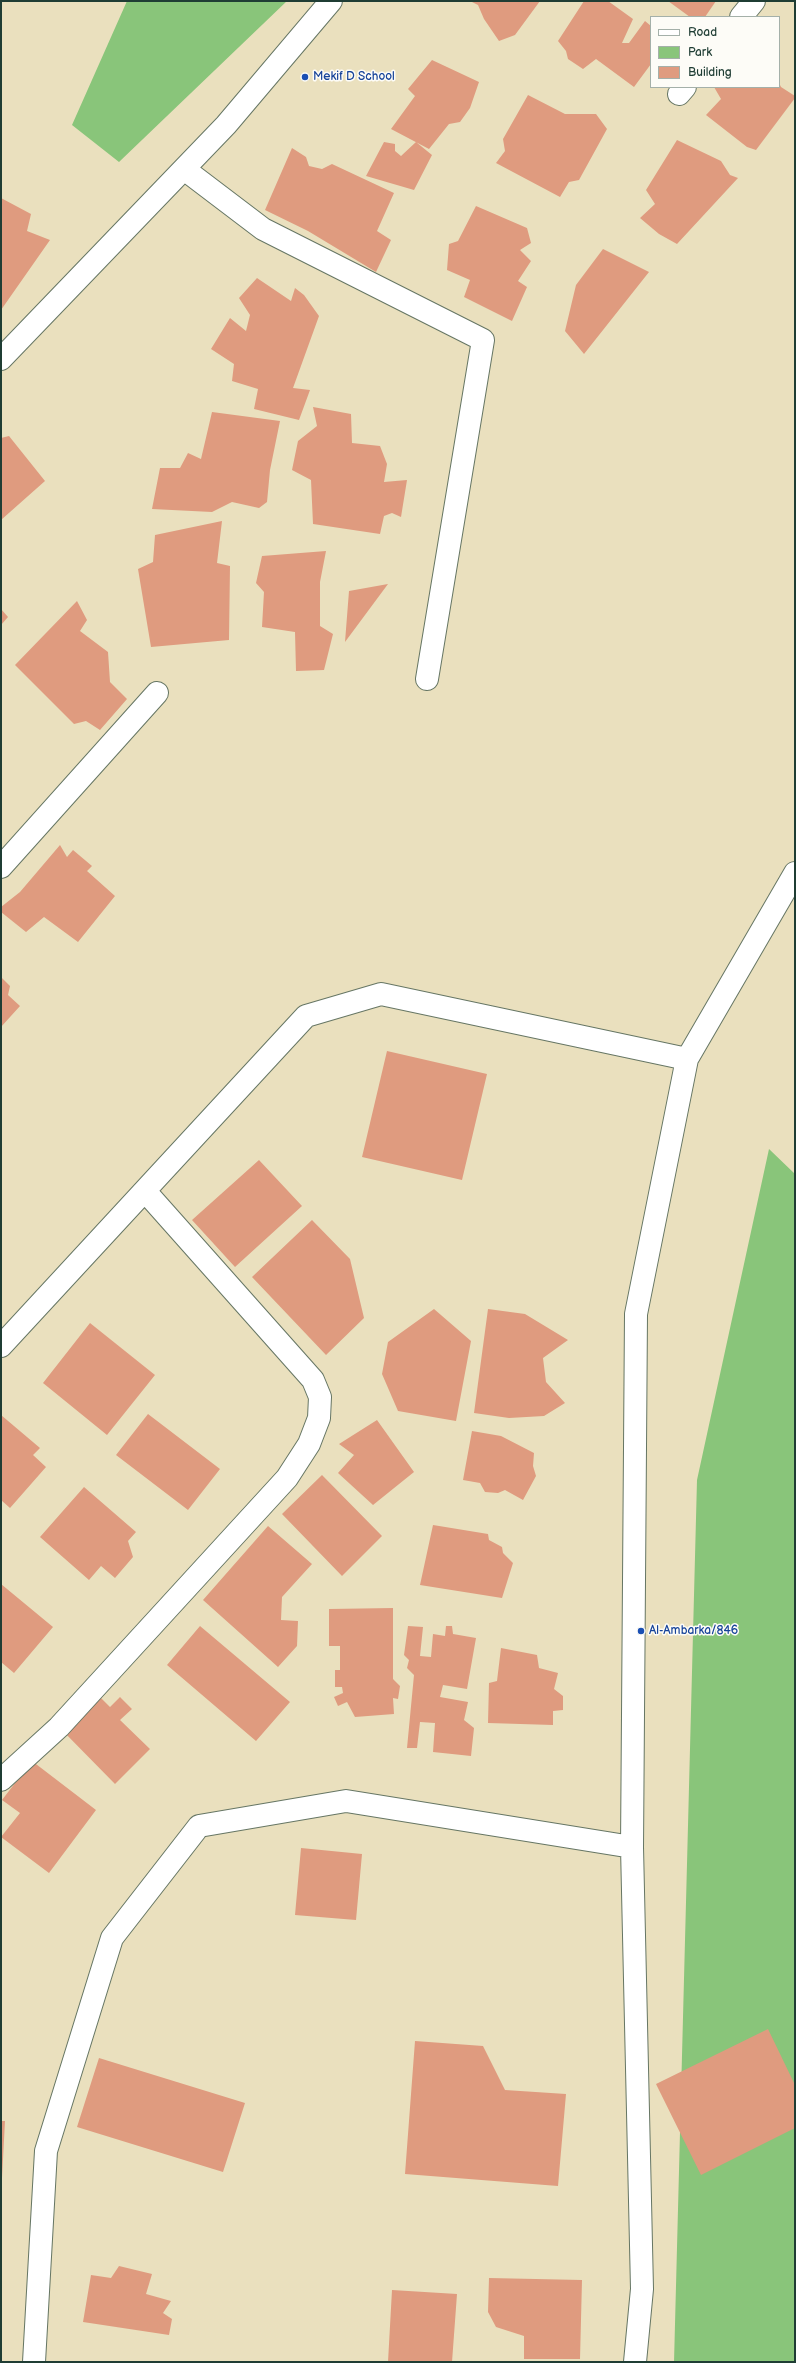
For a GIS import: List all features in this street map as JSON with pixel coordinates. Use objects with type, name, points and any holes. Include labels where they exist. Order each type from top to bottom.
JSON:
[{"type":"street","points":[[1,359],[226,125],[331,1]]},
{"type":"street","points":[[742,16],[754,1]]},
{"type":"street","points":[[184,169],[263,229],[483,340],[427,679]]},
{"type":"street","points":[[1,867],[157,693]]},
{"type":"street","points":[[635,2362],[642,2289],[632,1847],[636,1314],[687,1059],[795,873]]},
{"type":"street","points":[[1,1346],[306,1016],[381,994],[687,1059]]},
{"type":"street","points":[[1,1780],[59,1727],[287,1478],[309,1444],[320,1418],[320,1397],[313,1380],[145,1191]]},
{"type":"street","points":[[34,2362],[46,2151],[112,1938],[199,1826],[346,1801],[632,1847]]},
{"type":"green space","points":[[127,1],[287,1],[119,162],[72,125]]},
{"type":"green space","points":[[769,1149],[795,1174],[795,2362],[674,2362],[697,1480]]},
{"type":"building","points":[[470,1],[540,1],[515,35],[499,41],[484,19],[478,5]]},
{"type":"building","points":[[584,1],[608,1],[633,19],[622,43],[629,43],[645,21],[650,25],[650,65],[634,87],[596,59],[583,69],[568,59],[566,51],[558,41]]},
{"type":"building","points":[[668,1],[716,1],[706,16],[689,16]]},
{"type":"building","points":[[432,60],[479,82],[470,108],[460,122],[449,124],[429,149],[391,129],[415,96],[408,89]]},
{"type":"building","points":[[780,85],[795,96],[756,150],[747,147],[706,115],[721,99],[715,88],[780,88]]},
{"type":"building","points":[[528,95],[565,114],[596,114],[607,129],[579,180],[569,182],[560,197],[496,163],[505,151],[503,139]]},
{"type":"building","points":[[677,140],[721,161],[730,175],[738,178],[677,244],[659,234],[640,218],[655,204],[646,190]]},
{"type":"building","points":[[384,142],[395,144],[395,151],[401,156],[416,142],[432,155],[414,190],[366,176]]},
{"type":"building","points":[[292,148],[306,157],[309,166],[322,169],[332,164],[394,193],[377,231],[391,240],[376,272],[308,231],[265,210]]},
{"type":"building","points":[[1,198],[31,214],[27,231],[50,240],[1,310]]},
{"type":"building","points":[[476,206],[527,228],[531,243],[520,250],[531,261],[518,281],[527,287],[512,321],[464,297],[470,280],[447,270],[449,244],[458,241]]},
{"type":"building","points":[[603,249],[649,272],[584,354],[565,331],[576,285]]},
{"type":"building","points":[[257,278],[291,301],[295,288],[304,295],[319,316],[293,388],[310,390],[299,420],[254,409],[258,389],[232,381],[234,364],[211,349],[230,318],[246,331],[250,315],[239,298]]},
{"type":"building","points":[[313,407],[351,414],[352,443],[380,446],[387,464],[384,482],[407,480],[401,517],[392,513],[384,516],[380,534],[313,524],[311,480],[292,470],[298,441],[317,426]]},
{"type":"building","points":[[212,412],[280,421],[270,470],[267,502],[259,508],[232,502],[212,512],[152,509],[160,468],[180,468],[188,453],[201,459]]},
{"type":"building","points":[[9,436],[45,481],[1,520],[1,438]]},
{"type":"building","points":[[222,521],[217,563],[230,566],[229,640],[151,647],[138,569],[153,562],[155,535]]},
{"type":"building","points":[[326,551],[320,582],[320,626],[333,634],[324,670],[296,671],[295,632],[262,627],[264,592],[256,583],[262,556]]},
{"type":"building","points":[[388,584],[345,642],[349,591]]},
{"type":"building","points":[[77,601],[87,620],[80,631],[108,652],[110,682],[127,699],[100,730],[86,721],[74,724],[15,665]]},
{"type":"building","points":[[1,609],[8,617],[1,625]]},
{"type":"building","points":[[60,845],[67,857],[73,850],[92,866],[87,871],[115,896],[78,942],[44,917],[26,932],[1,912],[1,907],[20,892]]},
{"type":"building","points":[[1,977],[10,986],[8,995],[20,1006],[1,1027]]},
{"type":"building","points":[[387,1051],[487,1074],[462,1180],[362,1157]]},
{"type":"building","points":[[259,1160],[302,1206],[235,1267],[192,1220]]},
{"type":"building","points":[[312,1220],[350,1259],[364,1318],[326,1355],[252,1277]]},
{"type":"building","points":[[434,1309],[471,1341],[456,1421],[398,1411],[382,1374],[388,1342]]},
{"type":"building","points":[[488,1309],[525,1314],[568,1340],[543,1358],[546,1382],[565,1403],[544,1416],[509,1418],[474,1413]]},
{"type":"building","points":[[90,1323],[155,1375],[107,1435],[43,1383]]},
{"type":"building","points":[[148,1414],[220,1469],[188,1510],[116,1455]]},
{"type":"building","points":[[1,1415],[40,1448],[33,1455],[46,1467],[10,1508],[1,1500]]},
{"type":"building","points":[[377,1420],[414,1472],[373,1505],[338,1473],[354,1455],[339,1444]]},
{"type":"building","points":[[472,1431],[501,1436],[534,1453],[533,1466],[536,1476],[523,1500],[505,1490],[498,1493],[485,1492],[480,1483],[463,1480]]},
{"type":"building","points":[[322,1475],[382,1536],[342,1576],[282,1514]]},
{"type":"building","points":[[84,1487],[136,1532],[128,1541],[133,1557],[115,1578],[101,1566],[89,1580],[40,1537]]},
{"type":"building","points":[[433,1525],[488,1534],[489,1540],[502,1547],[503,1553],[513,1563],[502,1598],[420,1585]]},
{"type":"building","points":[[268,1526],[312,1564],[282,1597],[281,1620],[298,1621],[297,1646],[278,1667],[203,1600]]},
{"type":"building","points":[[1,1584],[53,1627],[14,1673],[1,1662]]},
{"type":"building","points":[[393,1608],[393,1679],[400,1686],[398,1699],[393,1698],[394,1714],[355,1717],[347,1702],[338,1706],[334,1697],[343,1693],[342,1687],[335,1687],[335,1670],[340,1670],[340,1646],[329,1646],[329,1609]]},
{"type":"building","points":[[200,1626],[290,1702],[256,1741],[167,1665]]},
{"type":"building","points":[[408,1626],[423,1627],[420,1656],[431,1657],[433,1634],[445,1636],[446,1626],[452,1626],[453,1634],[476,1638],[467,1689],[443,1685],[440,1697],[468,1702],[464,1720],[474,1728],[471,1756],[433,1752],[435,1723],[420,1722],[417,1748],[407,1748],[414,1675],[407,1668],[409,1660],[404,1655]]},
{"type":"building","points":[[501,1648],[537,1655],[539,1668],[558,1673],[554,1689],[563,1696],[563,1710],[553,1711],[553,1725],[488,1723],[489,1683],[497,1681]]},
{"type":"building","points":[[95,1692],[110,1707],[120,1697],[132,1709],[120,1720],[150,1749],[115,1784],[59,1727]]},
{"type":"building","points":[[32,1761],[96,1810],[49,1873],[1,1837],[20,1813],[2,1800]]},
{"type":"building","points":[[301,1848],[362,1854],[356,1920],[295,1915]]},
{"type":"building","points":[[768,2029],[795,2085],[795,2128],[701,2175],[656,2084]]},
{"type":"building","points":[[415,2041],[483,2046],[505,2090],[566,2094],[558,2186],[405,2174]]},
{"type":"building","points":[[99,2058],[245,2103],[223,2172],[77,2127]]},
{"type":"building","points":[[1,2121],[5,2121],[2,2178],[1,2178]]},
{"type":"building","points":[[119,2266],[152,2274],[146,2294],[171,2301],[163,2313],[172,2319],[169,2335],[83,2322],[91,2275],[111,2278]]},
{"type":"building","points":[[489,2278],[582,2280],[580,2359],[524,2359],[524,2336],[496,2327],[488,2312]]},
{"type":"building","points":[[392,2290],[457,2294],[452,2362],[388,2362]]},
{"type":"place","name":"Mekif D School","points":[[305,77]]},
{"type":"place","name":"Al-Ambarka/846","points":[[641,1631]]}]
